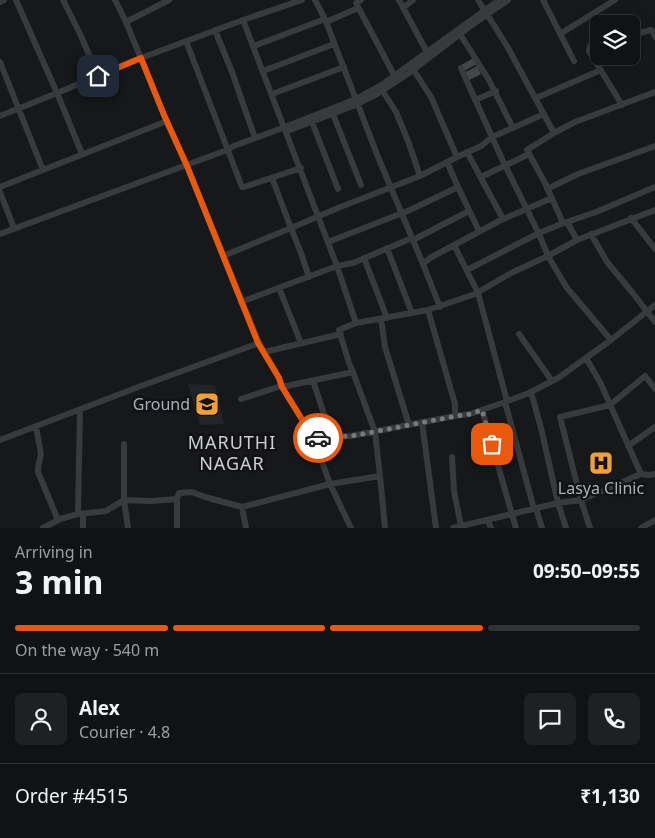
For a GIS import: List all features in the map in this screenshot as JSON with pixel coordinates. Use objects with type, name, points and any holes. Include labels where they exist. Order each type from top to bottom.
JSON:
[{"type":"street","points":[[0,2],[4,0]]},
{"type":"street","points":[[16,0],[58,93],[82,154]]},
{"type":"street","points":[[63,0],[82,36],[98,76]]},
{"type":"street","points":[[115,0],[187,166],[258,343],[279,378],[281,387],[314,439],[330,484],[352,528]]},
{"type":"street","points":[[0,116],[141,58],[302,0]]},
{"type":"street","points":[[315,0],[344,67],[440,306]]},
{"type":"street","points":[[361,0],[356,3],[358,8],[394,75]]},
{"type":"street","points":[[399,0],[428,55]]},
{"type":"street","points":[[403,8],[413,0]]},
{"type":"street","points":[[478,0],[507,46],[554,133]]},
{"type":"street","points":[[0,234],[187,166],[255,138],[333,114],[357,101],[394,75],[460,34],[499,0]]},
{"type":"street","points":[[228,150],[235,150],[382,90],[413,69],[428,55],[486,12],[508,0]]},
{"type":"street","points":[[543,0],[574,61]]},
{"type":"street","points":[[560,34],[615,0]]},
{"type":"street","points":[[126,22],[166,1]]},
{"type":"street","points":[[254,46],[358,8]]},
{"type":"street","points":[[243,20],[337,266],[356,323]]},
{"type":"street","points":[[215,30],[255,138]]},
{"type":"street","points":[[640,33],[651,30],[655,37]]},
{"type":"street","points":[[460,34],[496,91],[514,128]]},
{"type":"street","points":[[186,41],[242,186],[244,187],[300,168]]},
{"type":"street","points":[[263,71],[334,44]]},
{"type":"street","points":[[0,62],[43,170]]},
{"type":"street","points":[[598,65],[622,105]]},
{"type":"street","points":[[272,94],[344,67]]},
{"type":"street","points":[[461,68],[548,256],[566,288],[611,340]]},
{"type":"street","points":[[413,69],[432,98],[457,157]]},
{"type":"street","points":[[536,98],[601,70]]},
{"type":"street","points":[[382,90],[396,112],[420,176]]},
{"type":"street","points":[[475,100],[496,91]]},
{"type":"street","points":[[577,240],[565,222],[527,150],[575,122],[655,92]]},
{"type":"street","points":[[333,114],[361,185]]},
{"type":"street","points":[[223,256],[420,176],[481,146],[492,137],[544,114]]},
{"type":"street","points":[[0,187],[166,121]]},
{"type":"street","points":[[312,122],[338,189]]},
{"type":"street","points":[[548,189],[586,171],[655,146]]},
{"type":"street","points":[[467,152],[503,219]]},
{"type":"street","points":[[481,177],[529,154]]},
{"type":"street","points":[[447,162],[479,231]]},
{"type":"street","points":[[272,178],[309,277]]},
{"type":"street","points":[[467,270],[538,233],[596,212],[655,187]]},
{"type":"street","points":[[328,242],[402,213],[458,188]]},
{"type":"street","points":[[0,192],[14,228]]},
{"type":"street","points":[[423,264],[430,258],[479,231],[526,208],[552,198]]},
{"type":"street","points":[[385,528],[375,432],[349,363],[339,330],[356,323],[428,310],[478,293],[511,273],[577,240],[655,210]]},
{"type":"street","points":[[241,302],[412,239],[469,211]]},
{"type":"street","points":[[631,218],[655,249]]},
{"type":"street","points":[[591,234],[607,262],[655,322]]},
{"type":"street","points":[[454,245],[478,293],[535,509],[542,528]]},
{"type":"street","points":[[387,248],[412,313]]},
{"type":"street","points":[[364,258],[384,319],[385,346],[409,425]]},
{"type":"street","points":[[279,288],[301,343]]},
{"type":"street","points":[[314,439],[351,436],[470,414],[506,402],[552,381],[611,340],[655,305]]},
{"type":"street","points":[[428,310],[455,404],[456,416]]},
{"type":"street","points":[[264,352],[340,334]]},
{"type":"street","points":[[519,334],[552,381]]},
{"type":"street","points":[[0,440],[258,343]]},
{"type":"street","points":[[586,358],[600,382],[641,474]]},
{"type":"street","points":[[242,399],[281,387],[353,372]]},
{"type":"street","points":[[648,380],[655,375]]},
{"type":"street","points":[[590,528],[560,417],[610,405],[645,376],[655,389]]},
{"type":"street","points":[[312,380],[332,438]]},
{"type":"street","points":[[531,392],[558,503],[566,528]]},
{"type":"street","points":[[80,410],[80,514],[83,528]]},
{"type":"street","points":[[482,410],[516,528]]},
{"type":"street","points":[[422,422],[436,528]]},
{"type":"street","points":[[36,426],[42,454],[38,472],[58,520]]},
{"type":"street","points":[[628,446],[655,427]]},
{"type":"street","points":[[124,444],[124,500],[128,528]]},
{"type":"street","points":[[452,457],[457,527],[558,503],[581,500],[641,474],[649,476],[655,474]]},
{"type":"street","points":[[177,528],[177,499],[179,493],[192,492],[205,498],[242,507],[330,484],[380,476]]},
{"type":"street","points":[[43,528],[58,520],[80,514],[106,511],[124,500],[151,501],[177,499]]},
{"type":"street","points":[[242,507],[246,528]]},
{"type":"street","points":[[488,520],[491,528]]},
{"type":"street","points":[[641,528],[655,520]]},
{"type":"shaded area","name":"Ground","points":[[188,384],[215,385],[224,424],[200,425]]},
{"type":"building","points":[[474,58],[477,64],[464,71],[461,65]]},
{"type":"building","points":[[477,66],[481,74],[468,81],[464,73]]},
{"type":"building","points":[[603,459],[608,472],[601,475],[596,461]]},
{"type":"way so far","points":[[318,438],[363,434],[470,414],[482,410],[492,444]]},
{"type":"place","name":"Ground","points":[[207,404]]},
{"type":"place","name":"Lasya Clinic","points":[[601,463]]},
{"type":"district","name":"MARUTHI NAGAR","points":[[232,452]]},
{"type":"route","points":[[98,76],[141,58],[187,166],[258,343],[314,439],[318,438]]}]
